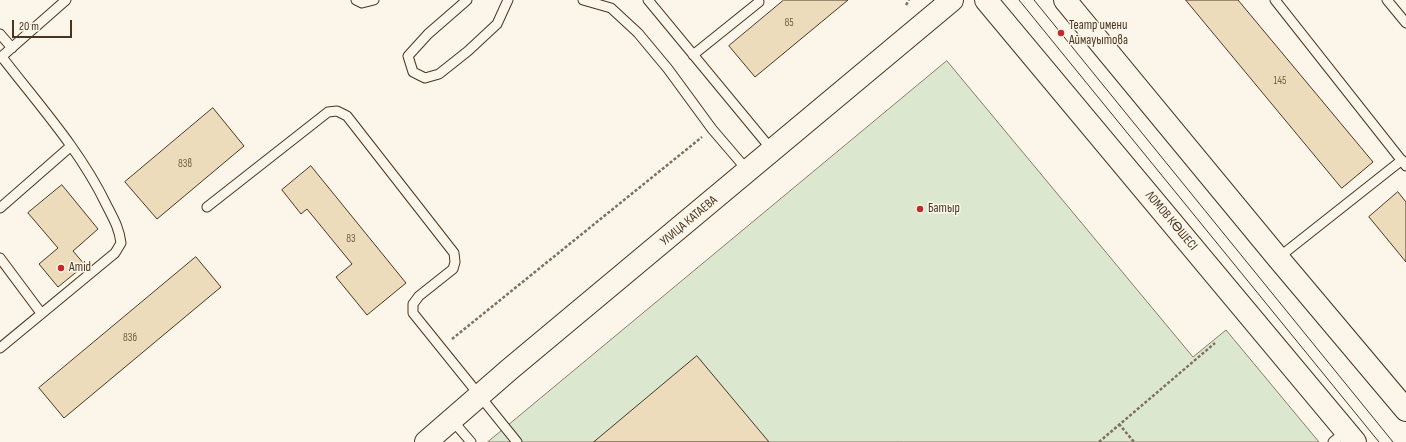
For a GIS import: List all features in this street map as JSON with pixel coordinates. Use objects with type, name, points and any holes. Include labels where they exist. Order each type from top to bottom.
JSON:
[{"type":"main road","name":"УЛИЦА КАТАЕВА","points":[[426,442],[952,0]]},
{"type":"main road","name":"ЛОМОВ КӨШЕСІ","points":[[986,0],[1345,438]]},
{"type":"main road","points":[[1066,0],[1278,258],[1406,410]]},
{"type":"lane","points":[[0,348],[115,253],[121,244],[119,230],[98,186],[71,146],[1,57],[66,0]]},
{"type":"lane","points":[[356,0],[362,3],[374,0]]},
{"type":"lane","points":[[467,0],[428,34],[408,56],[413,72],[425,78],[439,74],[468,51],[497,24],[508,0]]},
{"type":"lane","points":[[583,0],[610,8],[638,33],[668,69],[712,129],[748,171]]},
{"type":"lane","points":[[648,0],[773,151]]},
{"type":"lane","points":[[1275,0],[1404,163],[1278,258]]},
{"type":"lane","points":[[1387,0],[1406,23]]},
{"type":"lane","points":[[694,55],[758,2]]},
{"type":"lane","points":[[0,34],[12,48]]},
{"type":"lane","points":[[207,207],[328,112],[337,111],[347,116],[454,253],[455,262],[452,269],[419,296],[413,304],[413,313],[517,442]]},
{"type":"lane","points":[[0,208],[71,146]]},
{"type":"lane","points":[[0,258],[41,313]]},
{"type":"lane","points":[[452,420],[471,442]]},
{"type":"path","points":[[906,5],[909,0]]},
{"type":"path","points":[[441,348],[712,129]]},
{"type":"path","points":[[1098,442],[1215,343]]},
{"type":"path","points":[[1119,424],[1134,442]]},
{"type":"green space","name":"Батыр","points":[[947,61],[1193,357],[1226,330],[1319,442],[488,442]]},
{"type":"building","points":[[784,0],[848,0],[755,77],[729,46]]},
{"type":"building","points":[[1186,0],[1238,0],[1373,162],[1342,188]]},
{"type":"building","points":[[213,108],[244,146],[157,219],[125,182]]},
{"type":"building","points":[[311,166],[406,283],[367,315],[336,277],[352,264],[307,209],[301,214],[282,190]]},
{"type":"building","points":[[62,185],[98,229],[73,251],[85,265],[58,287],[39,264],[58,248],[28,213]]},
{"type":"building","points":[[1398,192],[1406,202],[1406,262],[1369,217]]},
{"type":"building","points":[[196,257],[221,287],[64,418],[39,388]]},
{"type":"building","points":[[697,356],[769,442],[594,442]]},
{"type":"tram line","points":[[1019,0],[1379,442]]},
{"type":"tram line","points":[[1034,0],[1393,442]]},
{"type":"place","name":"Театр имени Аймауытова","points":[[1061,33]]},
{"type":"place","name":"Батыр","points":[[920,209]]},
{"type":"place","name":"Amid","points":[[61,268]]}]
